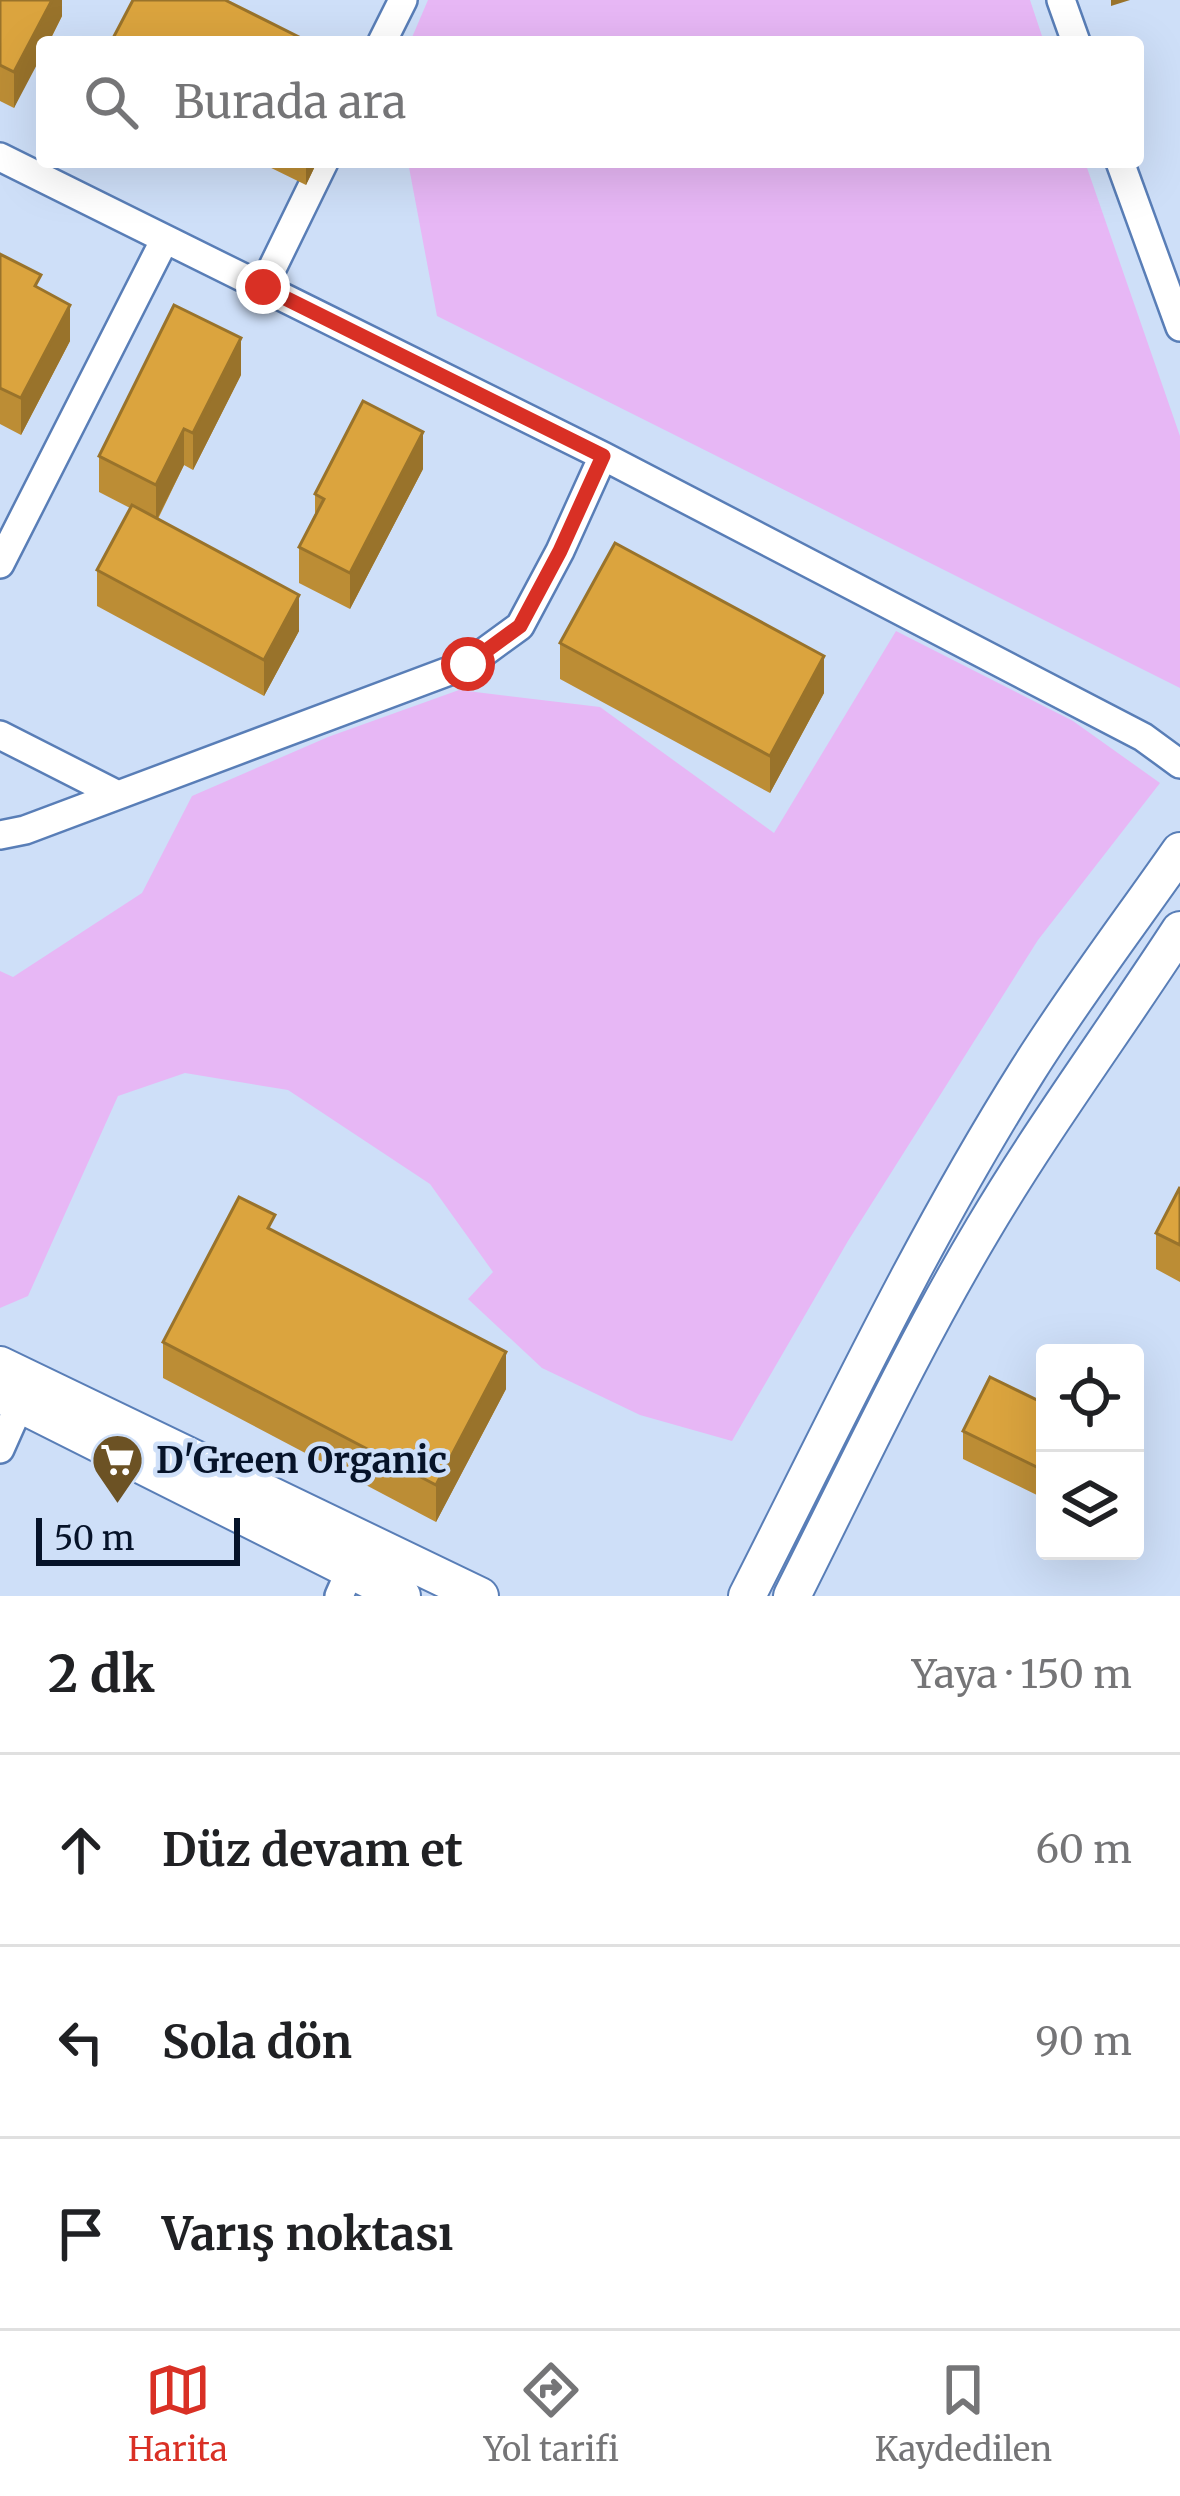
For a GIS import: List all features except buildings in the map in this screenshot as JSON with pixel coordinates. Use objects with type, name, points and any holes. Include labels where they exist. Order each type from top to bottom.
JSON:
[{"type":"street","points":[[385,36],[403,0]]},
{"type":"street","points":[[1061,0],[1074,36]]},
{"type":"street","points":[[0,157],[603,456],[1143,737],[1180,764]]},
{"type":"street","points":[[263,287],[321,168]]},
{"type":"street","points":[[1122,168],[1174,294],[1180,327]]},
{"type":"street","points":[[0,563],[165,239]]},
{"type":"street","points":[[0,835],[25,830],[468,664],[520,626],[603,456]]},
{"type":"street","points":[[0,735],[116,794]]},
{"type":"street","points":[[747,1596],[963,1179],[1030,1067],[1180,851]]},
{"type":"street","points":[[792,1596],[924,1333],[982,1231],[1040,1137],[1168,962],[1180,930]]},
{"type":"street","points":[[0,1366],[480,1596]]},
{"type":"street","points":[[0,1449],[10,1399],[345,1583],[402,1596]]},
{"type":"shaded area","points":[[428,0],[1030,0],[1042,36],[413,36]]},
{"type":"shaded area","points":[[409,168],[1087,168],[1180,436],[1180,688],[437,316]]},
{"type":"shaded area","points":[[896,631],[1073,721],[1160,783],[1038,940],[848,1241],[732,1441],[640,1415],[542,1368],[468,1299],[493,1272],[430,1184],[288,1090],[185,1073],[118,1096],[28,1296],[0,1308],[0,971],[13,977],[142,893],[192,796],[328,737],[459,690],[600,707],[774,833]]},
{"type":"place","name":"D'Green Organic","points":[[117,1506]]},
{"type":"route","points":[[263,287],[603,456],[520,626],[468,664]]}]
